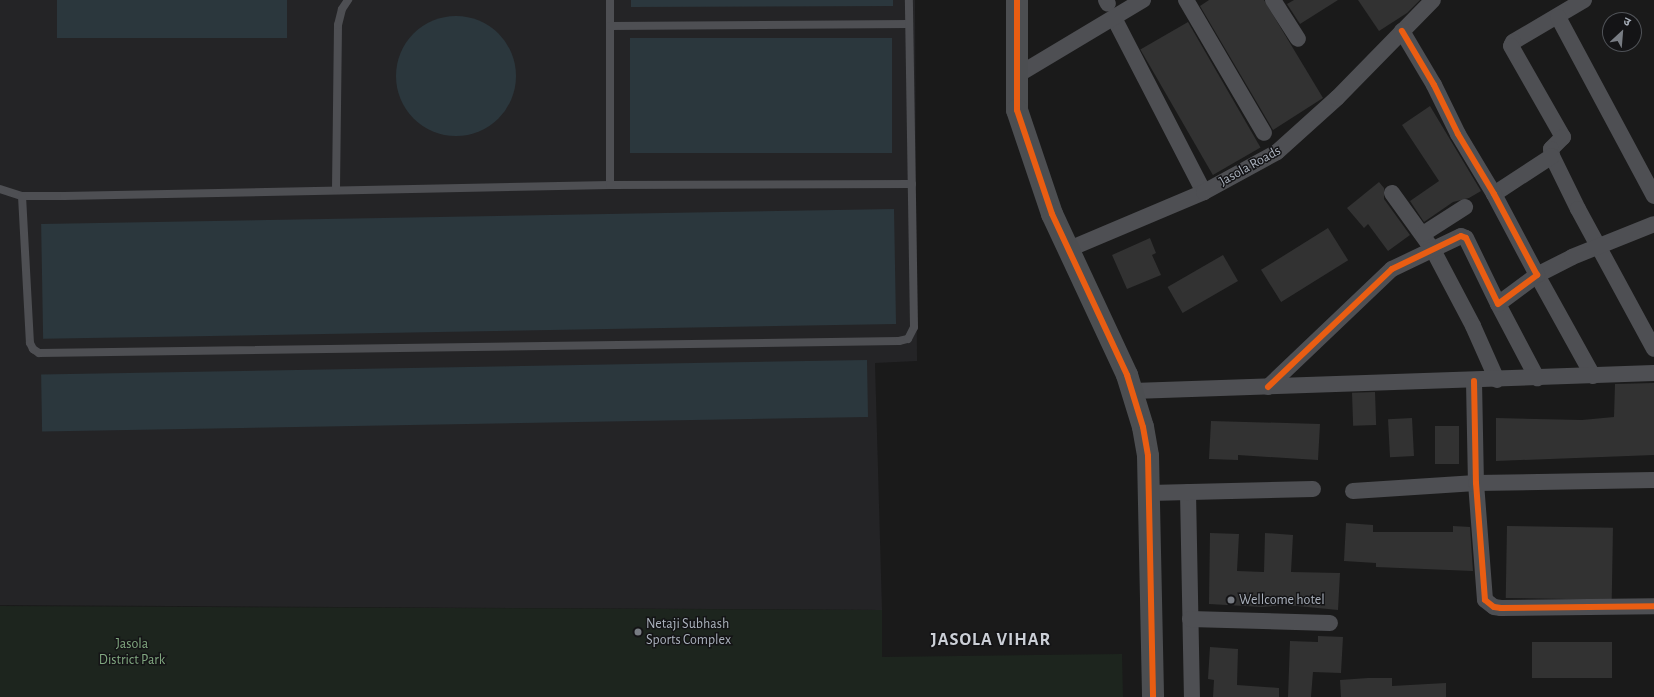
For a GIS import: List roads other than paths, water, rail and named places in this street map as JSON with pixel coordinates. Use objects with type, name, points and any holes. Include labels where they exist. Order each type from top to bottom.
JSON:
[{"type":"street","points":[[1017,0],[1017,110],[1052,214],[1133,391],[1146,441],[1149,492],[1153,697]]},
{"type":"street","points":[[1016,76],[1110,7],[1143,0]]},
{"type":"street","points":[[1186,0],[1264,133]]},
{"type":"street","points":[[1273,0],[1298,39]]},
{"type":"street","name":"Jasola Roads","points":[[1068,249],[1204,192],[1285,146],[1432,0]]},
{"type":"street","points":[[1584,0],[1558,17],[1513,42],[1511,46],[1563,137],[1551,149],[1552,156],[1654,349]]},
{"type":"street","points":[[1110,7],[1204,192]]},
{"type":"street","points":[[1558,17],[1654,196]]},
{"type":"street","points":[[1402,31],[1434,85],[1461,140],[1494,194],[1593,376]]},
{"type":"street","points":[[1494,194],[1519,181],[1552,156]]},
{"type":"street","points":[[1392,192],[1433,250],[1470,320],[1497,380]]},
{"type":"street","points":[[1423,234],[1465,207]]},
{"type":"street","points":[[1498,304],[1537,275],[1555,264],[1654,224]]},
{"type":"street","points":[[1268,387],[1384,276],[1407,261],[1464,236],[1537,378]]},
{"type":"street","points":[[1133,391],[1474,381],[1654,373]]},
{"type":"street","points":[[1474,381],[1476,483],[1485,600],[1488,604],[1501,608],[1654,606]]},
{"type":"street","points":[[1353,491],[1476,483],[1654,480]]},
{"type":"street","points":[[1149,492],[1313,489]]},
{"type":"street","points":[[1188,492],[1192,697]]},
{"type":"street","points":[[1190,619],[1330,622]]},
{"type":"lane","points":[[336,189],[338,25],[342,9],[348,0]]},
{"type":"lane","points":[[610,0],[610,185]]},
{"type":"lane","points":[[22,196],[30,343],[33,349],[39,353],[899,341],[908,338],[914,327],[909,0]]},
{"type":"lane","points":[[610,26],[909,24]]},
{"type":"lane","points":[[0,189],[22,196],[610,185],[912,184]]},
{"type":"place","name":"Wellcome hotel","points":[[1231,600]]},
{"type":"place","name":"Netaji Subhash Sports Complex","points":[[638,632]]},
{"type":"district","name":"JASOLA VIHAR","points":[[991,640]]},
{"type":"park label","name":"Jasola District Park","points":[[132,652]]}]
